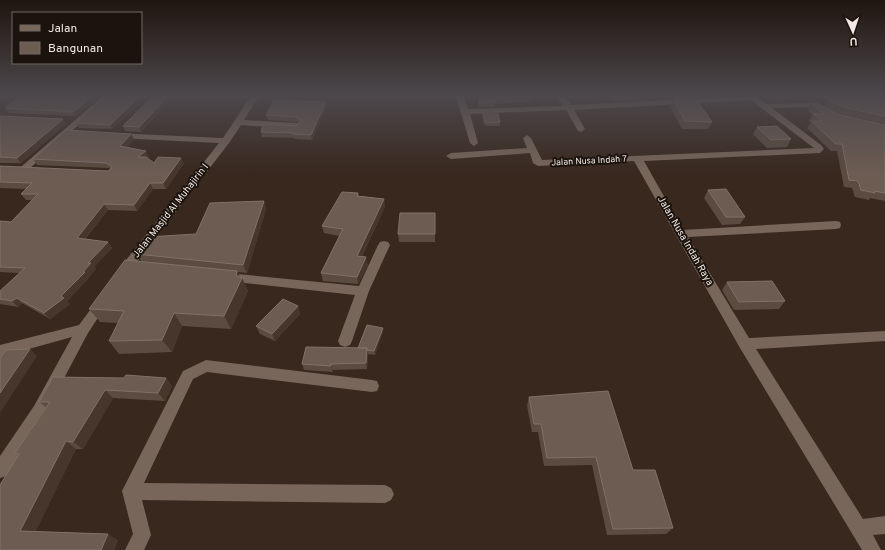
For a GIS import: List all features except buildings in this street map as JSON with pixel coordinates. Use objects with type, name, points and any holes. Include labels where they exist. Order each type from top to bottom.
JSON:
[{"type":"street","points":[[25,168],[77,122]]},
{"type":"street","points":[[237,122],[297,126]]},
{"type":"street","name":"Jalan Masjid Al Muhajirin I","points":[[0,470],[39,411],[83,329],[127,266],[226,141],[237,122]]},
{"type":"street","points":[[467,122],[474,143]]},
{"type":"street","points":[[576,122],[581,130]]},
{"type":"street","points":[[641,158],[817,151],[819,149],[785,122]]},
{"type":"street","points":[[65,131],[79,132]]},
{"type":"street","points":[[114,133],[226,141]]},
{"type":"street","points":[[451,156],[533,150],[527,138]]},
{"type":"street","name":"Jalan Nusa Indah 7","points":[[533,150],[538,163],[641,158]]},
{"type":"street","name":"Jalan Nusa Indah Raya","points":[[641,158],[639,161],[640,164],[680,234],[745,344],[872,550]]},
{"type":"street","points":[[13,168],[41,169]]},
{"type":"street","points":[[680,234],[836,225]]},
{"type":"street","points":[[345,341],[363,291],[384,245]]},
{"type":"street","points":[[127,266],[143,268]]},
{"type":"street","points":[[214,275],[363,291]]},
{"type":"street","points":[[0,351],[83,329]]},
{"type":"street","points":[[745,344],[885,336]]},
{"type":"street","points":[[134,550],[142,535],[131,491],[188,375],[206,366],[372,386]]},
{"type":"street","points":[[131,491],[386,494]]},
{"type":"street","points":[[859,528],[885,525]]}]
